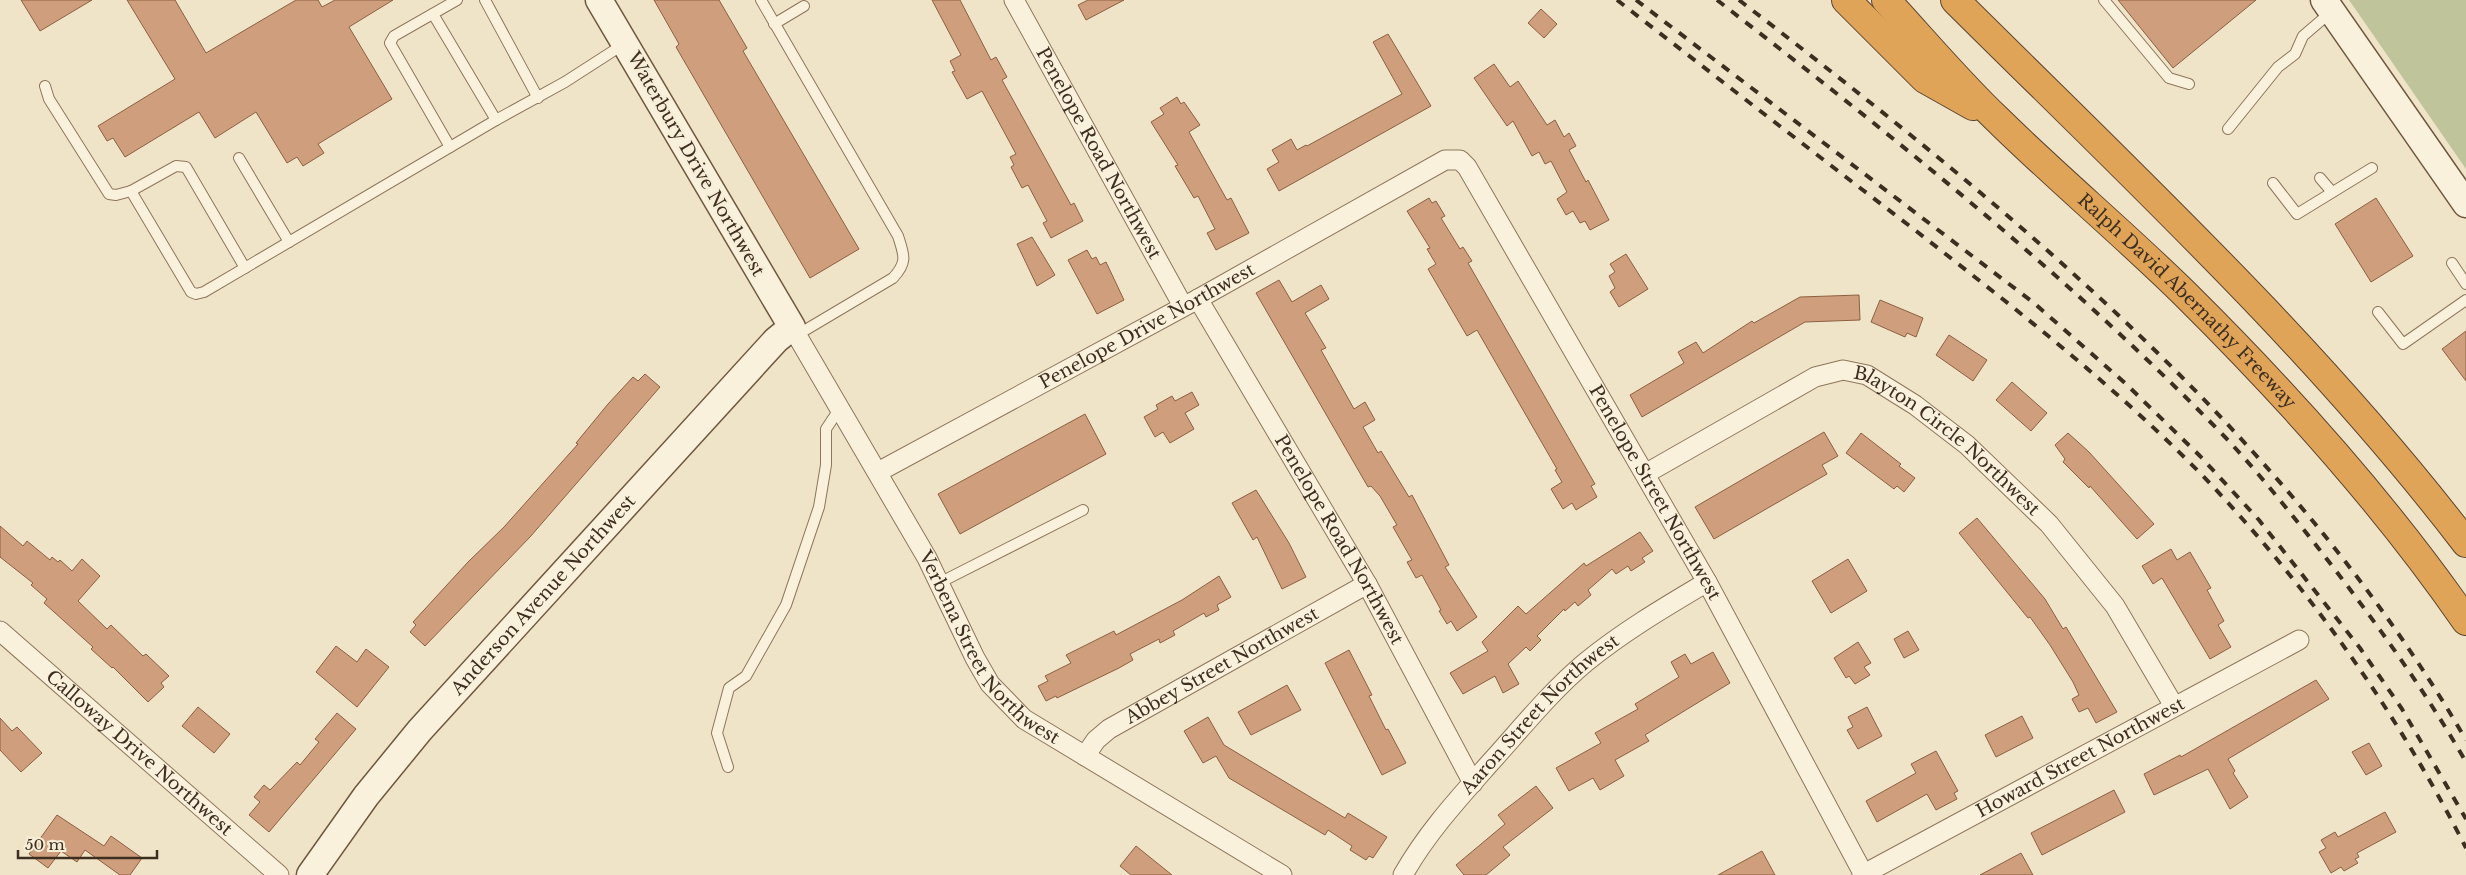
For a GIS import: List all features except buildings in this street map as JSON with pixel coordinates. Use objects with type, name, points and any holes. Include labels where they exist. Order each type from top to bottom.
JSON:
[{"type":"highway","points":[[1846,0],[1925,79],[1995,118]]},
{"type":"highway","name":"Ralph David Abernathy Freeway","points":[[1886,0],[1995,118],[2184,294],[2250,362],[2361,485],[2403,536],[2466,621]]},
{"type":"highway","points":[[1956,0],[2300,348],[2372,427],[2466,543]]},
{"type":"street","name":"Waterbury Drive Northwest","points":[[599,0],[794,331]]},
{"type":"street","name":"Penelope Road Northwest","points":[[1014,0],[1191,302],[1367,584],[1473,783]]},
{"type":"street","points":[[2328,6],[2466,204]]},
{"type":"street","name":"Penelope Street Northwest","points":[[1414,177],[1445,160],[1460,160],[1467,167],[1707,582],[1863,875]]},
{"type":"street","name":"Penelope Drive Northwest","points":[[878,472],[1191,302],[1414,177]]},
{"type":"street","name":"Verbena Street Northwest","points":[[794,331],[878,472],[939,583],[975,658],[990,684],[1024,719],[1282,875]]},
{"type":"street","name":"Anderson Avenue Northwest","points":[[310,875],[366,796],[420,730],[776,340],[794,331]]},
{"type":"street","name":"Blayton Circle Northwest","points":[[1645,474],[1816,377],[1843,370],[1867,375],[1915,405],[1967,445],[2049,524],[2115,606],[2174,706]]},
{"type":"street","name":"Aaron Street Northwest","points":[[1403,875],[1418,848],[1473,783],[1547,701],[1585,663],[1637,624],[1707,582]]},
{"type":"street","name":"Abbey Street Northwest","points":[[1085,756],[1096,740],[1109,729],[1367,584]]},
{"type":"street","name":"Calloway Drive Northwest","points":[[0,630],[279,875]]},
{"type":"street","name":"Howard Street Northwest","points":[[1863,875],[2299,640]]},
{"type":"lane","points":[[450,147],[390,43],[394,36],[457,0]]},
{"type":"lane","points":[[485,0],[538,98]]},
{"type":"lane","points":[[760,0],[898,236],[905,256],[902,268],[893,278],[794,331]]},
{"type":"lane","points":[[2104,0],[2169,78],[2189,84]]},
{"type":"lane","points":[[774,24],[804,6]]},
{"type":"lane","points":[[2228,129],[2278,67],[2295,54],[2303,36],[2328,6]]},
{"type":"lane","points":[[432,14],[496,120]]},
{"type":"lane","points":[[131,191],[191,292],[196,294],[204,292],[496,120],[538,98],[625,43]]},
{"type":"lane","points":[[45,86],[50,99],[109,194],[116,195],[131,191],[176,166],[186,166],[245,268]]},
{"type":"lane","points":[[239,158],[289,242]]},
{"type":"lane","points":[[2273,183],[2297,214],[2372,168]]},
{"type":"lane","points":[[2320,178],[2332,192]]},
{"type":"lane","points":[[2452,263],[2466,284]]},
{"type":"lane","points":[[2378,312],[2404,344],[2466,300]]},
{"type":"lane","points":[[728,767],[717,733],[729,688],[746,676],[786,605],[819,507],[826,465],[826,429],[840,408]]},
{"type":"lane","points":[[939,583],[1083,510]]},
{"type":"green space","points":[[2349,0],[2466,0],[2466,169]]},
{"type":"railway","points":[[1617,0],[2024,316],[2134,409],[2169,442],[2242,518],[2279,561],[2348,652],[2411,748],[2466,848]]},
{"type":"railway","points":[[1636,0],[2034,303],[2126,384],[2200,456],[2259,520],[2360,648],[2402,709],[2466,819]]},
{"type":"railway","points":[[1717,0],[1849,103],[2042,264],[2105,320],[2225,437],[2285,506],[2358,600],[2415,680],[2466,762]]},
{"type":"railway","points":[[1739,0],[1943,162],[2043,247],[2139,335],[2231,428],[2317,526],[2395,630],[2466,740]]}]
